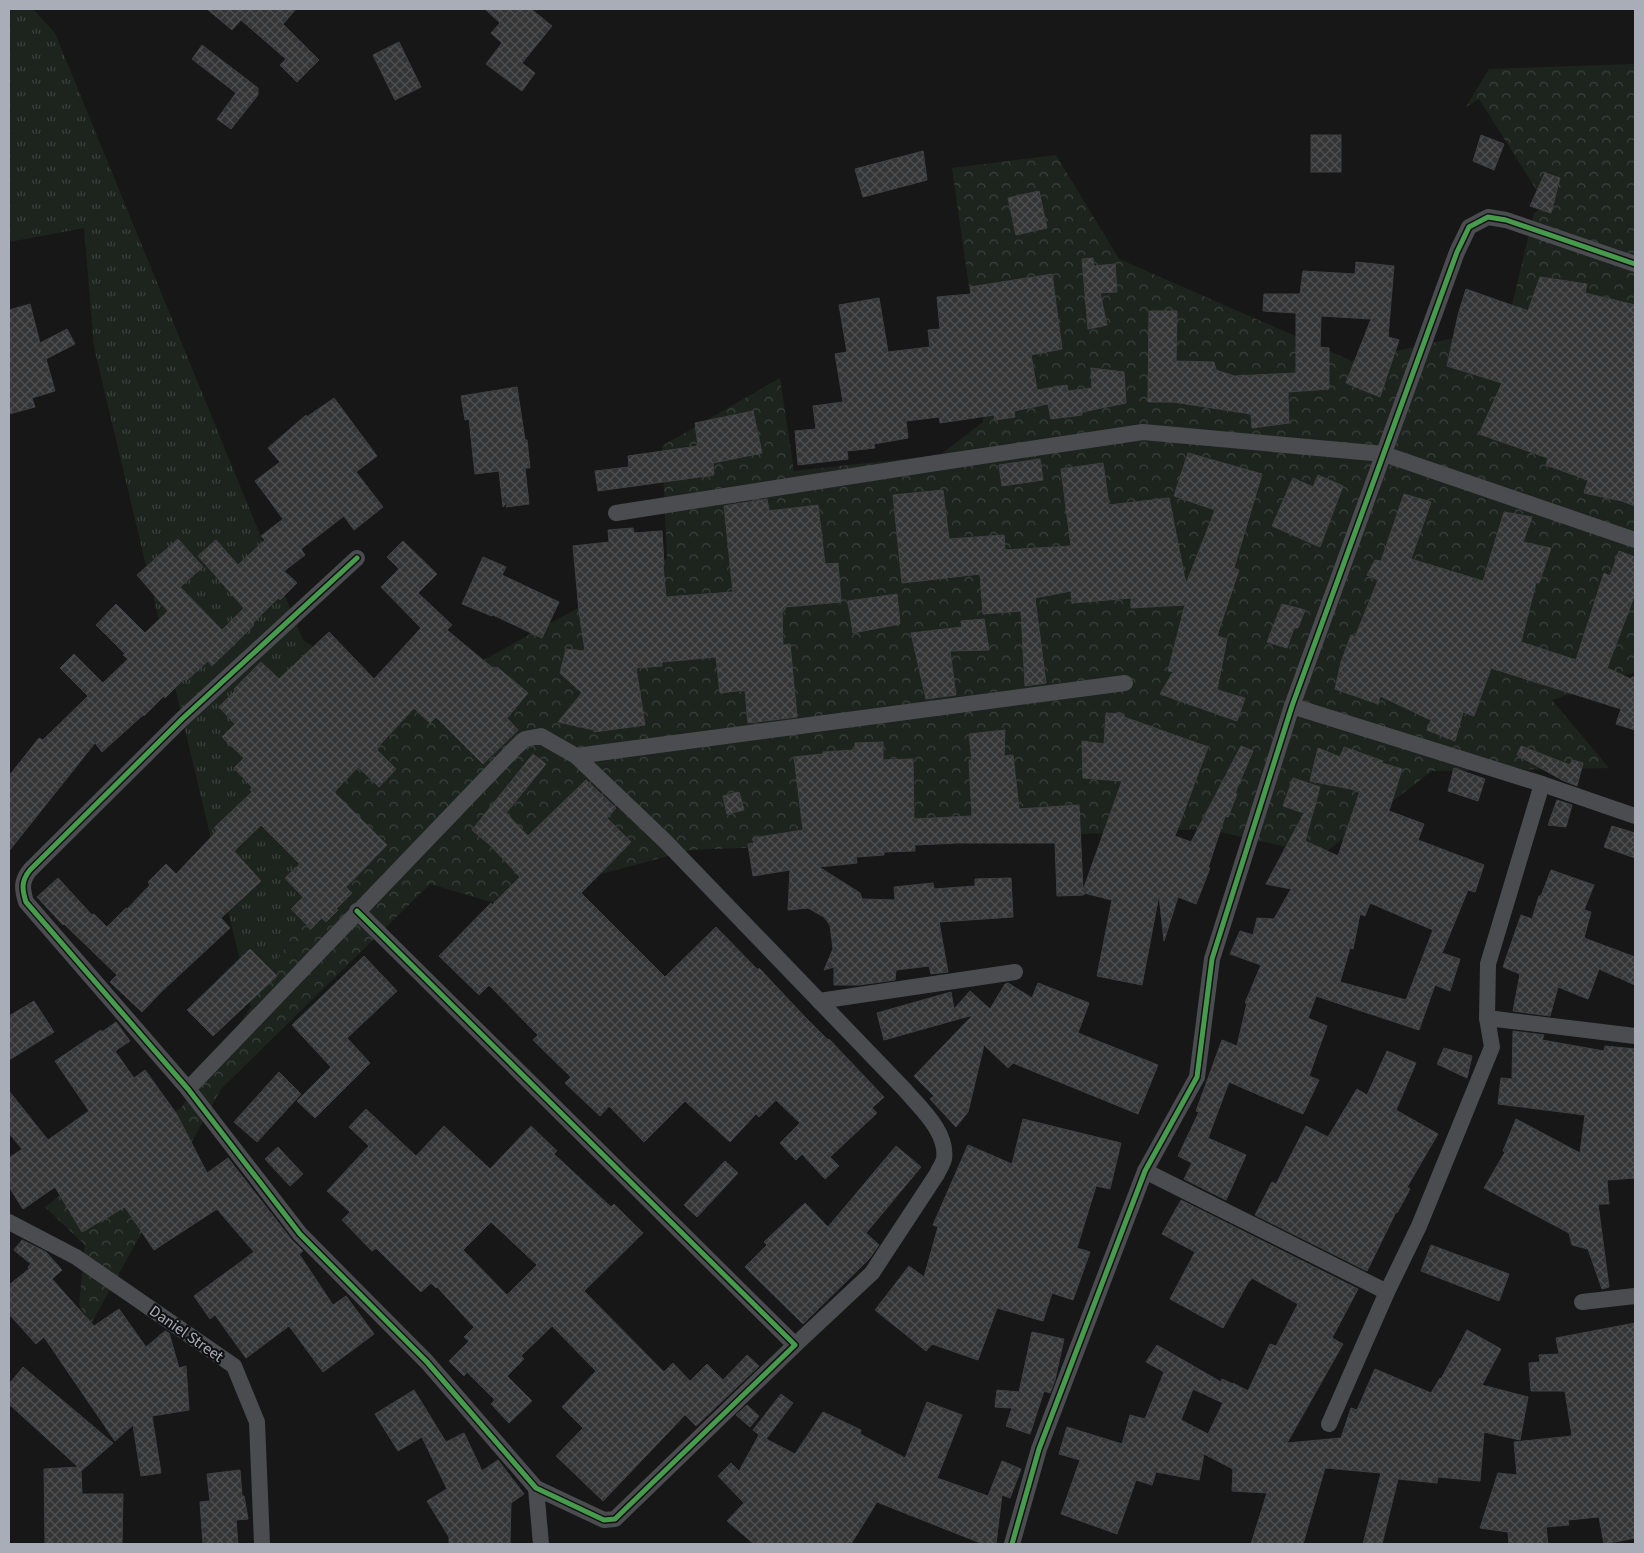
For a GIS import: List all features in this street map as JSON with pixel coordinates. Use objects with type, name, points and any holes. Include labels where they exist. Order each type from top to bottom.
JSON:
[{"type":"street","points":[[1012,1544],[1039,1449],[1145,1171],[1197,1077],[1212,959],[1292,706],[1457,252],[1469,227],[1488,217],[1506,220],[1635,264]]},
{"type":"street","points":[[616,513],[1143,432],[1384,454],[1635,540]]},
{"type":"street","points":[[188,1089],[357,911],[525,739],[541,736],[576,756],[665,841],[905,1090],[937,1130],[943,1146],[944,1159],[937,1174],[872,1273],[614,1519],[604,1520],[536,1488],[427,1362],[300,1234],[188,1089],[26,902],[22,890],[23,878],[30,870],[182,720],[357,558]]},
{"type":"street","points":[[576,756],[1125,683]]},
{"type":"street","points":[[1292,706],[1542,784],[1635,816]]},
{"type":"street","points":[[1329,1424],[1386,1292],[1420,1226],[1492,1047],[1487,1018],[1488,964],[1542,784]]},
{"type":"street","points":[[357,911],[795,1345]]},
{"type":"street","points":[[819,1001],[1015,972]]},
{"type":"street","points":[[1487,1018],[1635,1036]]},
{"type":"street","points":[[1145,1171],[1386,1292]]},
{"type":"street","name":"Daniel Street","points":[[9,1222],[76,1257],[234,1366],[257,1422],[262,1544]]},
{"type":"street","points":[[1582,1302],[1635,1296]]},
{"type":"street","points":[[536,1488],[541,1544]]},
{"type":"green space","points":[[9,9],[33,9],[55,33],[303,640],[342,710],[315,894],[251,1007],[94,347],[84,228],[9,242]]},
{"type":"green space","points":[[1635,64],[1635,672],[1552,700],[1609,768],[1432,771],[1322,855],[1207,829],[691,850],[597,875],[508,907],[430,884],[221,1089],[91,1324],[79,1305],[85,1245],[45,1207],[93,1170],[181,1108],[251,1007],[315,894],[342,710],[303,640],[402,705],[667,559],[662,446],[780,378],[794,471],[940,455],[983,422],[970,294],[952,168],[1056,155],[1119,259],[1352,361],[1507,326],[1534,213],[1546,205],[1479,99],[1466,107],[1489,69]]},
{"type":"building","points":[[207,9],[296,9],[283,24],[319,60],[297,82],[280,65],[286,59],[241,20],[232,30]]},
{"type":"building","points":[[485,9],[531,9],[552,26],[522,63],[535,73],[522,91],[486,64],[502,43],[491,33],[500,23]]},
{"type":"building","points":[[399,42],[421,87],[395,100],[373,55]]},
{"type":"building","points":[[202,45],[258,88],[258,95],[231,129],[217,119],[236,93],[192,59]]},
{"type":"building","points":[[1311,135],[1341,135],[1341,172],[1311,172]]},
{"type":"building","points":[[1481,135],[1504,144],[1494,170],[1473,161]]},
{"type":"building","points":[[923,151],[927,180],[863,197],[855,169]]},
{"type":"building","points":[[1545,173],[1560,178],[1551,213],[1530,206]]},
{"type":"building","points":[[1039,191],[1047,228],[1016,235],[1008,198]]},
{"type":"building","points":[[1093,258],[1094,266],[1115,264],[1117,292],[1100,293],[1107,325],[1088,329],[1082,259]]},
{"type":"building","points":[[1356,262],[1394,266],[1388,337],[1399,340],[1380,397],[1346,383],[1371,319],[1321,316],[1320,347],[1329,348],[1329,389],[1288,392],[1289,423],[1252,428],[1251,414],[1173,402],[1148,402],[1149,311],[1177,311],[1176,361],[1214,362],[1216,370],[1234,376],[1296,373],[1296,313],[1263,311],[1264,294],[1300,294],[1303,271],[1355,274]]},
{"type":"building","points":[[1052,274],[1062,349],[1031,355],[1037,390],[1067,385],[1068,391],[1092,388],[1091,368],[1124,372],[1126,403],[1082,412],[1082,415],[1051,419],[1048,404],[1014,411],[1015,417],[995,420],[994,415],[940,423],[939,417],[906,421],[908,438],[874,444],[875,448],[847,451],[848,459],[798,465],[795,431],[816,429],[813,406],[843,402],[835,354],[847,352],[839,305],[879,298],[888,352],[930,347],[928,330],[940,329],[937,297],[971,294],[970,287]]},
{"type":"building","points":[[1540,277],[1587,284],[1585,293],[1635,305],[1635,506],[1622,501],[1584,493],[1588,480],[1546,465],[1548,458],[1479,434],[1502,383],[1447,366],[1458,315],[1466,289],[1528,311]]},
{"type":"building","points":[[30,304],[40,343],[67,329],[75,344],[46,359],[55,391],[32,398],[35,407],[9,414],[9,310]]},
{"type":"building","points":[[517,387],[530,468],[525,468],[529,504],[506,507],[509,500],[503,507],[499,471],[475,474],[469,419],[465,420],[461,396]]},
{"type":"building","points":[[334,398],[377,456],[356,472],[383,507],[354,530],[344,516],[301,549],[305,555],[284,571],[297,583],[280,600],[278,598],[253,623],[254,625],[212,666],[208,661],[186,681],[184,679],[165,698],[164,696],[102,752],[95,743],[9,851],[9,776],[39,738],[43,740],[88,696],[60,668],[74,654],[103,683],[128,659],[96,625],[116,604],[145,633],[168,611],[137,575],[178,539],[203,567],[180,587],[222,630],[244,608],[198,556],[216,540],[238,565],[265,540],[261,536],[283,519],[255,481],[280,462],[268,448],[306,415],[307,417]]},
{"type":"building","points":[[753,411],[762,453],[713,463],[714,475],[598,491],[595,471],[629,467],[628,456],[698,446],[695,423]]},
{"type":"building","points":[[1188,453],[1262,474],[1234,568],[1239,570],[1217,636],[1227,639],[1217,690],[1245,698],[1237,721],[1160,694],[1173,672],[1168,671],[1185,605],[1131,608],[1131,598],[1072,603],[1071,591],[1035,598],[1046,683],[1025,686],[1021,611],[983,614],[980,574],[902,583],[893,495],[943,490],[949,539],[1004,535],[1005,550],[1071,546],[1061,469],[1103,463],[1109,505],[1169,498],[1186,584],[1215,510],[1174,496]]},
{"type":"building","points":[[1040,459],[1043,480],[1002,486],[999,465]]},
{"type":"building","points":[[1318,475],[1343,486],[1320,547],[1272,526],[1293,478],[1313,487]]},
{"type":"building","points":[[1404,494],[1431,502],[1411,559],[1483,581],[1504,512],[1532,517],[1523,542],[1551,548],[1539,583],[1536,583],[1521,642],[1576,660],[1604,573],[1610,576],[1619,551],[1635,557],[1635,594],[1607,668],[1631,679],[1635,677],[1635,730],[1616,724],[1621,709],[1491,668],[1474,716],[1463,712],[1455,741],[1427,730],[1431,720],[1380,696],[1378,704],[1335,689],[1341,662],[1351,635],[1355,637],[1378,580],[1367,575],[1375,560],[1381,561]]},
{"type":"building","points":[[767,499],[769,511],[818,505],[825,564],[838,563],[841,602],[785,607],[785,610],[782,610],[783,645],[790,644],[797,717],[748,723],[745,690],[720,693],[716,657],[662,662],[662,666],[636,668],[645,725],[594,732],[594,730],[558,722],[582,693],[560,673],[566,649],[585,651],[573,546],[609,542],[608,530],[633,528],[634,533],[662,531],[666,597],[733,592],[724,506]]},
{"type":"building","points":[[403,541],[437,574],[418,593],[452,625],[447,630],[495,670],[497,667],[528,693],[507,718],[518,730],[483,764],[436,717],[430,723],[414,708],[376,749],[396,769],[379,787],[358,767],[335,791],[387,845],[346,887],[352,893],[336,909],[338,910],[326,922],[322,918],[311,929],[291,909],[303,897],[285,878],[300,864],[261,825],[234,851],[261,881],[221,918],[230,928],[142,1012],[110,982],[117,975],[63,925],[37,897],[58,878],[92,915],[94,914],[107,927],[150,885],[148,882],[166,864],[176,874],[217,831],[214,828],[252,792],[250,790],[252,787],[234,768],[244,758],[222,737],[235,724],[219,707],[235,691],[234,689],[261,662],[279,679],[329,632],[374,679],[421,628],[381,587],[399,569],[387,557]]},
{"type":"building","points":[[483,557],[506,567],[502,575],[559,602],[542,638],[493,615],[462,604]]},
{"type":"building","points":[[897,594],[900,624],[853,633],[848,601]]},
{"type":"building","points":[[1282,604],[1305,610],[1298,628],[1294,628],[1287,648],[1267,642]]},
{"type":"building","points":[[984,619],[989,650],[950,651],[956,695],[926,699],[911,633],[962,627],[961,621]]},
{"type":"building","points":[[1106,713],[1124,714],[1124,717],[1208,747],[1175,836],[1191,842],[1241,746],[1253,751],[1235,793],[1237,794],[1228,817],[1225,816],[1208,868],[1210,868],[1196,904],[1178,897],[1164,941],[1159,895],[1142,985],[1097,976],[1112,900],[1084,893],[1084,895],[1057,896],[1055,843],[915,845],[915,851],[884,852],[884,855],[856,857],[857,863],[819,867],[860,893],[862,899],[895,900],[894,887],[933,883],[934,889],[975,886],[975,879],[1011,878],[1013,917],[939,922],[948,972],[931,974],[929,966],[896,970],[895,980],[859,985],[834,985],[834,967],[824,970],[833,949],[830,925],[824,917],[808,908],[788,910],[790,870],[753,876],[748,844],[754,843],[753,838],[803,830],[794,757],[823,754],[823,752],[855,750],[855,743],[883,742],[883,760],[913,759],[914,819],[972,816],[969,760],[972,760],[969,734],[1005,730],[1004,756],[1013,755],[1019,809],[1079,805],[1083,890],[1122,781],[1083,778],[1082,741],[1104,744]]},
{"type":"building","points":[[1521,746],[1570,765],[1572,760],[1583,763],[1577,786],[1562,780],[1517,755]]},
{"type":"building","points":[[1344,747],[1402,769],[1389,811],[1424,824],[1418,840],[1484,865],[1475,892],[1468,890],[1442,953],[1460,959],[1450,991],[1435,985],[1419,1030],[1316,996],[1308,1018],[1327,1026],[1309,1076],[1319,1080],[1303,1114],[1229,1082],[1208,1138],[1246,1155],[1226,1200],[1184,1179],[1192,1163],[1178,1156],[1199,1112],[1196,1111],[1222,1040],[1237,1046],[1247,1003],[1245,1003],[1261,965],[1230,954],[1240,931],[1253,935],[1257,918],[1274,919],[1291,889],[1266,884],[1304,813],[1283,806],[1293,778],[1320,787],[1305,841],[1338,856],[1360,791],[1310,781],[1318,748],[1340,757]],"holes":[[[1370,903],[1433,930],[1406,1000],[1340,982],[1350,948],[1353,949],[1360,914],[1365,916]]]},
{"type":"building","points":[[533,754],[546,764],[506,813],[528,836],[586,780],[616,808],[607,818],[631,842],[581,893],[665,977],[716,927],[758,970],[759,968],[884,1097],[872,1108],[877,1113],[830,1157],[839,1166],[825,1179],[802,1154],[796,1160],[780,1143],[800,1123],[776,1100],[759,1117],[756,1114],[730,1142],[685,1101],[644,1142],[609,1106],[600,1116],[565,1083],[571,1077],[533,1040],[538,1035],[489,985],[479,995],[439,956],[491,903],[492,905],[520,877],[490,845],[472,830]]},
{"type":"building","points":[[1454,768],[1485,779],[1478,801],[1448,791]]},
{"type":"building","points":[[739,792],[744,810],[727,814],[723,796]]},
{"type":"building","points":[[1557,800],[1572,805],[1566,827],[1548,825]]},
{"type":"building","points":[[1612,826],[1635,833],[1635,858],[1604,847]]},
{"type":"building","points":[[1551,870],[1594,885],[1584,910],[1591,912],[1584,938],[1635,957],[1635,985],[1599,969],[1588,999],[1558,987],[1550,1016],[1513,1011],[1520,974],[1503,967],[1521,915],[1532,919],[1539,896],[1541,896]]},
{"type":"building","points":[[250,949],[277,976],[213,1036],[187,1010]]},
{"type":"building","points":[[364,956],[397,991],[347,1038],[370,1063],[315,1118],[297,1101],[331,1067],[292,1025]]},
{"type":"building","points":[[1008,983],[1032,998],[1038,983],[1089,1003],[1078,1033],[1158,1065],[1138,1114],[1013,1063],[1008,1068],[984,1045],[968,1112],[956,1127],[930,1099],[934,1096],[914,1076],[973,1015],[884,1040],[877,1013],[951,992],[954,1009],[970,991],[990,1009],[1005,984]]},
{"type":"building","points":[[34,1001],[54,1032],[9,1060],[9,1016]]},
{"type":"building","points":[[116,1022],[130,1041],[115,1051],[134,1078],[145,1070],[176,1113],[207,1173],[228,1158],[292,1240],[303,1251],[299,1254],[333,1305],[346,1296],[374,1334],[323,1372],[289,1326],[246,1358],[215,1315],[210,1319],[194,1296],[254,1252],[217,1209],[154,1250],[125,1207],[82,1232],[55,1187],[23,1209],[9,1187],[9,1158],[22,1149],[9,1133],[9,1091],[48,1140],[89,1111],[55,1061]]},
{"type":"building","points":[[1513,1031],[1544,1035],[1542,1040],[1604,1051],[1605,1046],[1635,1049],[1635,1178],[1607,1180],[1609,1204],[1598,1204],[1609,1287],[1602,1289],[1588,1249],[1572,1245],[1569,1233],[1484,1188],[1505,1152],[1503,1151],[1516,1119],[1580,1153],[1585,1115],[1498,1104],[1501,1078],[1512,1079]]},
{"type":"building","points":[[1444,1048],[1472,1056],[1467,1078],[1437,1064]]},
{"type":"building","points":[[1387,1051],[1416,1063],[1396,1110],[1438,1134],[1407,1187],[1410,1189],[1396,1212],[1367,1271],[1255,1215],[1272,1182],[1276,1184],[1306,1126],[1328,1137],[1357,1089],[1367,1095]]},
{"type":"building","points":[[279,1072],[301,1094],[257,1142],[234,1122]]},
{"type":"building","points":[[366,1109],[416,1156],[444,1126],[490,1169],[531,1126],[557,1151],[554,1154],[611,1207],[614,1204],[643,1233],[584,1291],[664,1372],[673,1363],[690,1381],[707,1364],[723,1380],[747,1355],[759,1366],[696,1426],[685,1415],[603,1501],[556,1456],[583,1428],[562,1407],[596,1371],[552,1326],[521,1356],[524,1359],[507,1376],[532,1401],[509,1423],[491,1404],[495,1400],[467,1372],[464,1376],[449,1361],[469,1341],[464,1337],[474,1327],[437,1287],[431,1283],[421,1292],[376,1248],[372,1251],[342,1220],[350,1212],[327,1191],[369,1146],[349,1127]],"holes":[[[491,1222],[537,1265],[507,1295],[463,1250]]]},
{"type":"building","points":[[1023,1119],[1121,1143],[1110,1189],[1096,1186],[1077,1248],[1090,1252],[1073,1300],[1052,1293],[1043,1321],[997,1308],[978,1360],[932,1344],[926,1351],[875,1310],[909,1266],[924,1277],[938,1227],[933,1225],[968,1145],[1012,1164]]},
{"type":"building","points":[[896,1146],[921,1167],[866,1233],[879,1245],[869,1259],[803,1324],[745,1267],[767,1245],[764,1242],[805,1203],[828,1227]]},
{"type":"building","points":[[278,1147],[303,1174],[290,1186],[265,1159]]},
{"type":"building","points":[[725,1161],[738,1173],[697,1217],[684,1205]]},
{"type":"building","points":[[1181,1200],[1358,1289],[1332,1338],[1343,1344],[1287,1443],[1341,1438],[1351,1408],[1357,1410],[1375,1369],[1431,1393],[1441,1379],[1467,1330],[1501,1349],[1482,1385],[1528,1397],[1520,1440],[1484,1432],[1480,1481],[1438,1477],[1437,1483],[1398,1479],[1382,1544],[1363,1544],[1381,1473],[1325,1468],[1303,1544],[1251,1544],[1267,1493],[1232,1491],[1233,1469],[1204,1454],[1199,1480],[1156,1472],[1152,1485],[1136,1480],[1117,1534],[1061,1514],[1080,1460],[1059,1454],[1067,1427],[1122,1444],[1130,1415],[1145,1419],[1164,1372],[1146,1362],[1157,1345],[1221,1382],[1222,1379],[1248,1391],[1270,1344],[1276,1346],[1298,1304],[1252,1278],[1223,1328],[1170,1299],[1195,1252],[1162,1234]],"holes":[[[1193,1389],[1223,1403],[1208,1434],[1181,1420]]]},
{"type":"building","points":[[22,1240],[46,1252],[62,1270],[52,1279],[94,1326],[119,1309],[146,1347],[165,1331],[169,1333],[179,1368],[186,1366],[189,1410],[152,1416],[161,1473],[141,1476],[133,1425],[115,1441],[44,1337],[36,1344],[9,1314],[9,1285],[29,1269],[28,1267],[31,1264],[14,1250]]},
{"type":"building","points":[[1431,1245],[1509,1274],[1499,1301],[1421,1271]]},
{"type":"building","points":[[1635,1323],[1635,1538],[1604,1544],[1599,1517],[1568,1520],[1569,1525],[1546,1527],[1548,1544],[1509,1544],[1508,1532],[1480,1528],[1498,1473],[1517,1475],[1514,1442],[1572,1436],[1565,1391],[1531,1391],[1529,1363],[1540,1362],[1539,1355],[1559,1354],[1556,1338]]},
{"type":"building","points":[[1032,1332],[1064,1339],[1055,1380],[1050,1393],[1044,1391],[1030,1434],[1006,1426],[1012,1408],[995,1407],[997,1390],[1019,1392]]},
{"type":"building","points":[[23,1367],[113,1443],[81,1471],[82,1494],[123,1494],[122,1544],[45,1544],[44,1469],[78,1467],[9,1404],[9,1384]]},
{"type":"building","points":[[414,1390],[446,1442],[464,1433],[482,1471],[498,1460],[524,1494],[511,1503],[510,1544],[449,1544],[449,1537],[427,1501],[447,1489],[422,1437],[398,1451],[375,1414]]},
{"type":"building","points":[[781,1394],[793,1403],[766,1439],[795,1454],[823,1412],[861,1430],[860,1434],[905,1458],[927,1402],[962,1415],[937,1478],[988,1496],[1002,1461],[1021,1469],[1010,1498],[1002,1495],[996,1544],[983,1544],[877,1502],[851,1544],[754,1544],[727,1521],[744,1503],[718,1476],[731,1463],[739,1471],[759,1435],[753,1430]]},
{"type":"building","points":[[747,1405],[759,1416],[750,1427],[736,1415]]},
{"type":"building","points":[[240,1470],[242,1496],[244,1496],[248,1519],[236,1520],[238,1544],[203,1544],[200,1502],[210,1501],[207,1474]]},
{"type":"cycle path","points":[[1012,1544],[1039,1449],[1145,1171],[1197,1077],[1212,959],[1292,706],[1457,252],[1469,227],[1488,217],[1506,220],[1635,264]]},
{"type":"cycle path","points":[[357,558],[182,719],[30,870],[23,889],[26,902],[188,1089],[300,1234],[427,1362],[536,1488],[604,1520],[615,1519],[795,1345],[357,911]]}]
